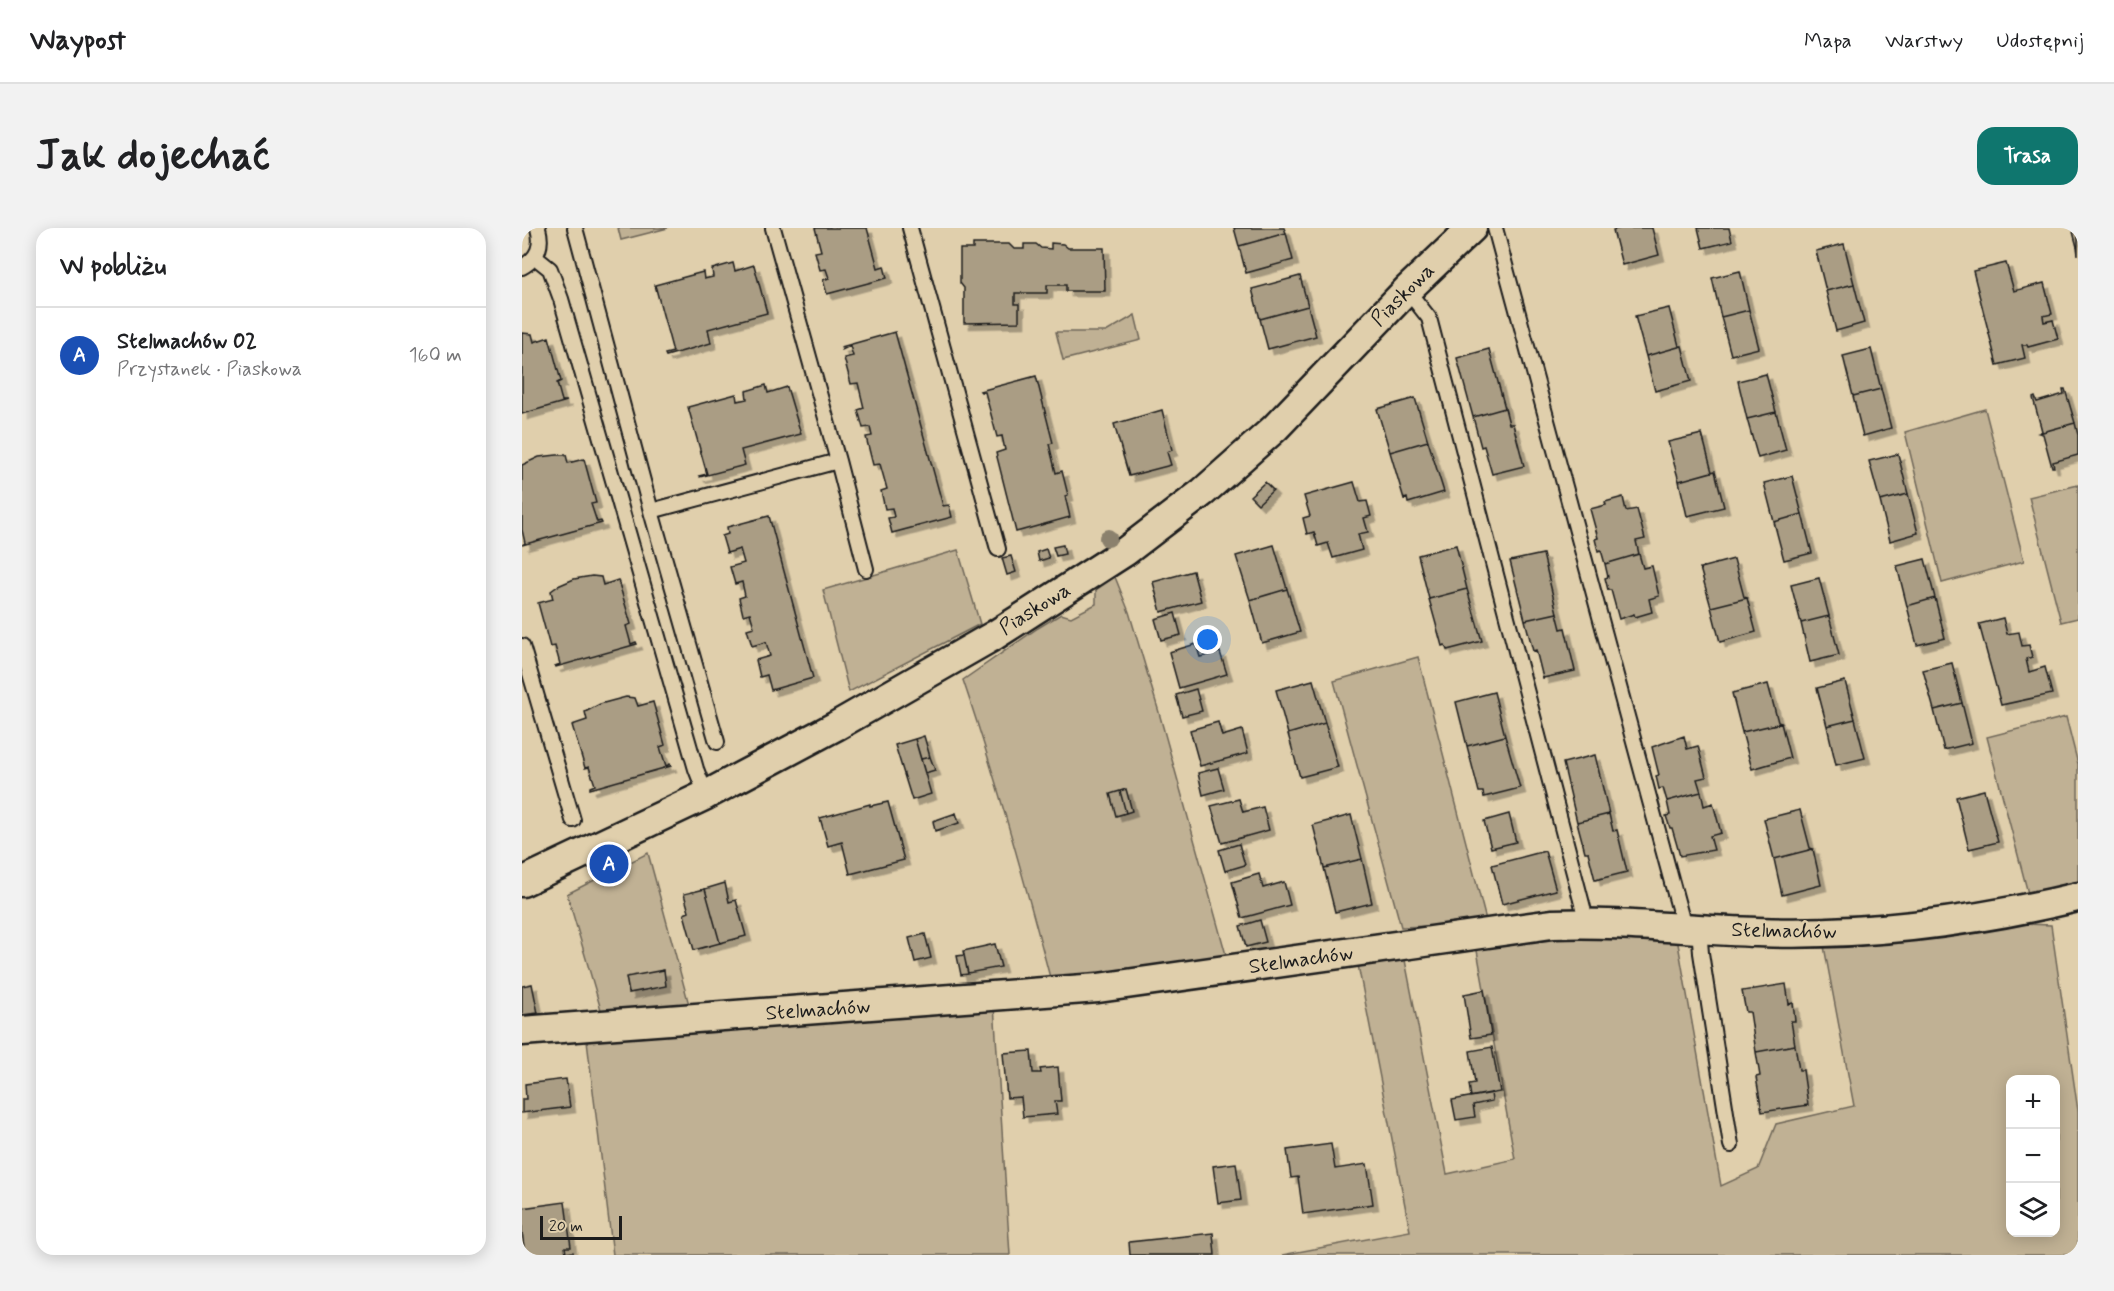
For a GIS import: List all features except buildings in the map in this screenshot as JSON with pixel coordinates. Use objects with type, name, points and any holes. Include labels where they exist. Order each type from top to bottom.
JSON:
[{"type":"street","name":"Piaskowa","points":[[522,882],[706,795],[908,686],[1036,610],[1126,550],[1203,492],[1275,428],[1407,290],[1472,228]]},
{"type":"street","name":"Stelmachów","points":[[522,1031],[1098,988],[1541,926],[1587,923],[1780,933],[1888,930],[1985,917],[2078,897]]},
{"type":"lane","points":[[522,267],[535,257],[539,249],[541,239],[538,228]]},
{"type":"lane","points":[[575,228],[651,511],[717,742]]},
{"type":"lane","points":[[773,228],[866,569]]},
{"type":"lane","points":[[910,228],[998,549]]},
{"type":"lane","points":[[1495,228],[1701,953],[1731,1145]]},
{"type":"lane","points":[[535,257],[550,269],[561,299],[696,769],[706,795]]},
{"type":"lane","points":[[1407,290],[1429,318],[1587,923]]},
{"type":"lane","points":[[651,511],[838,461]]},
{"type":"lane","points":[[522,646],[573,820]]},
{"type":"shaded area","points":[[618,228],[668,228],[621,240]]},
{"type":"shaded area","points":[[1135,315],[1141,340],[1063,360],[1056,332],[1106,332]]},
{"type":"shaded area","points":[[1985,409],[2024,561],[1942,583],[1905,432]]},
{"type":"shaded area","points":[[2078,485],[2078,618],[2061,622],[2029,497]]},
{"type":"shaded area","points":[[958,550],[980,624],[849,692],[823,590]]},
{"type":"shaded area","points":[[1115,577],[1129,612],[1158,709],[1228,962],[1052,985],[1010,831],[963,680],[1061,614],[1071,617],[1096,604],[1096,590]]},
{"type":"shaded area","points":[[1418,657],[1487,924],[1401,927],[1334,681]]},
{"type":"shaded area","points":[[2066,717],[2078,764],[2078,890],[2030,901],[1987,737]]},
{"type":"shaded area","points":[[648,853],[691,1012],[604,1020],[567,894]]},
{"type":"shaded area","points":[[1996,923],[2051,925],[2078,1111],[2078,1255],[1282,1255],[1410,1231],[1357,960],[1404,955],[1447,1174],[1515,1159],[1476,945],[1555,932],[1677,938],[1721,1186],[1758,1169],[1776,1124],[1854,1106],[1823,941]]},
{"type":"shaded area","points":[[994,1005],[1010,1255],[613,1255],[586,1033]]},
{"type":"place","name":"Stelmachów 02","points":[[609,864]]}]
